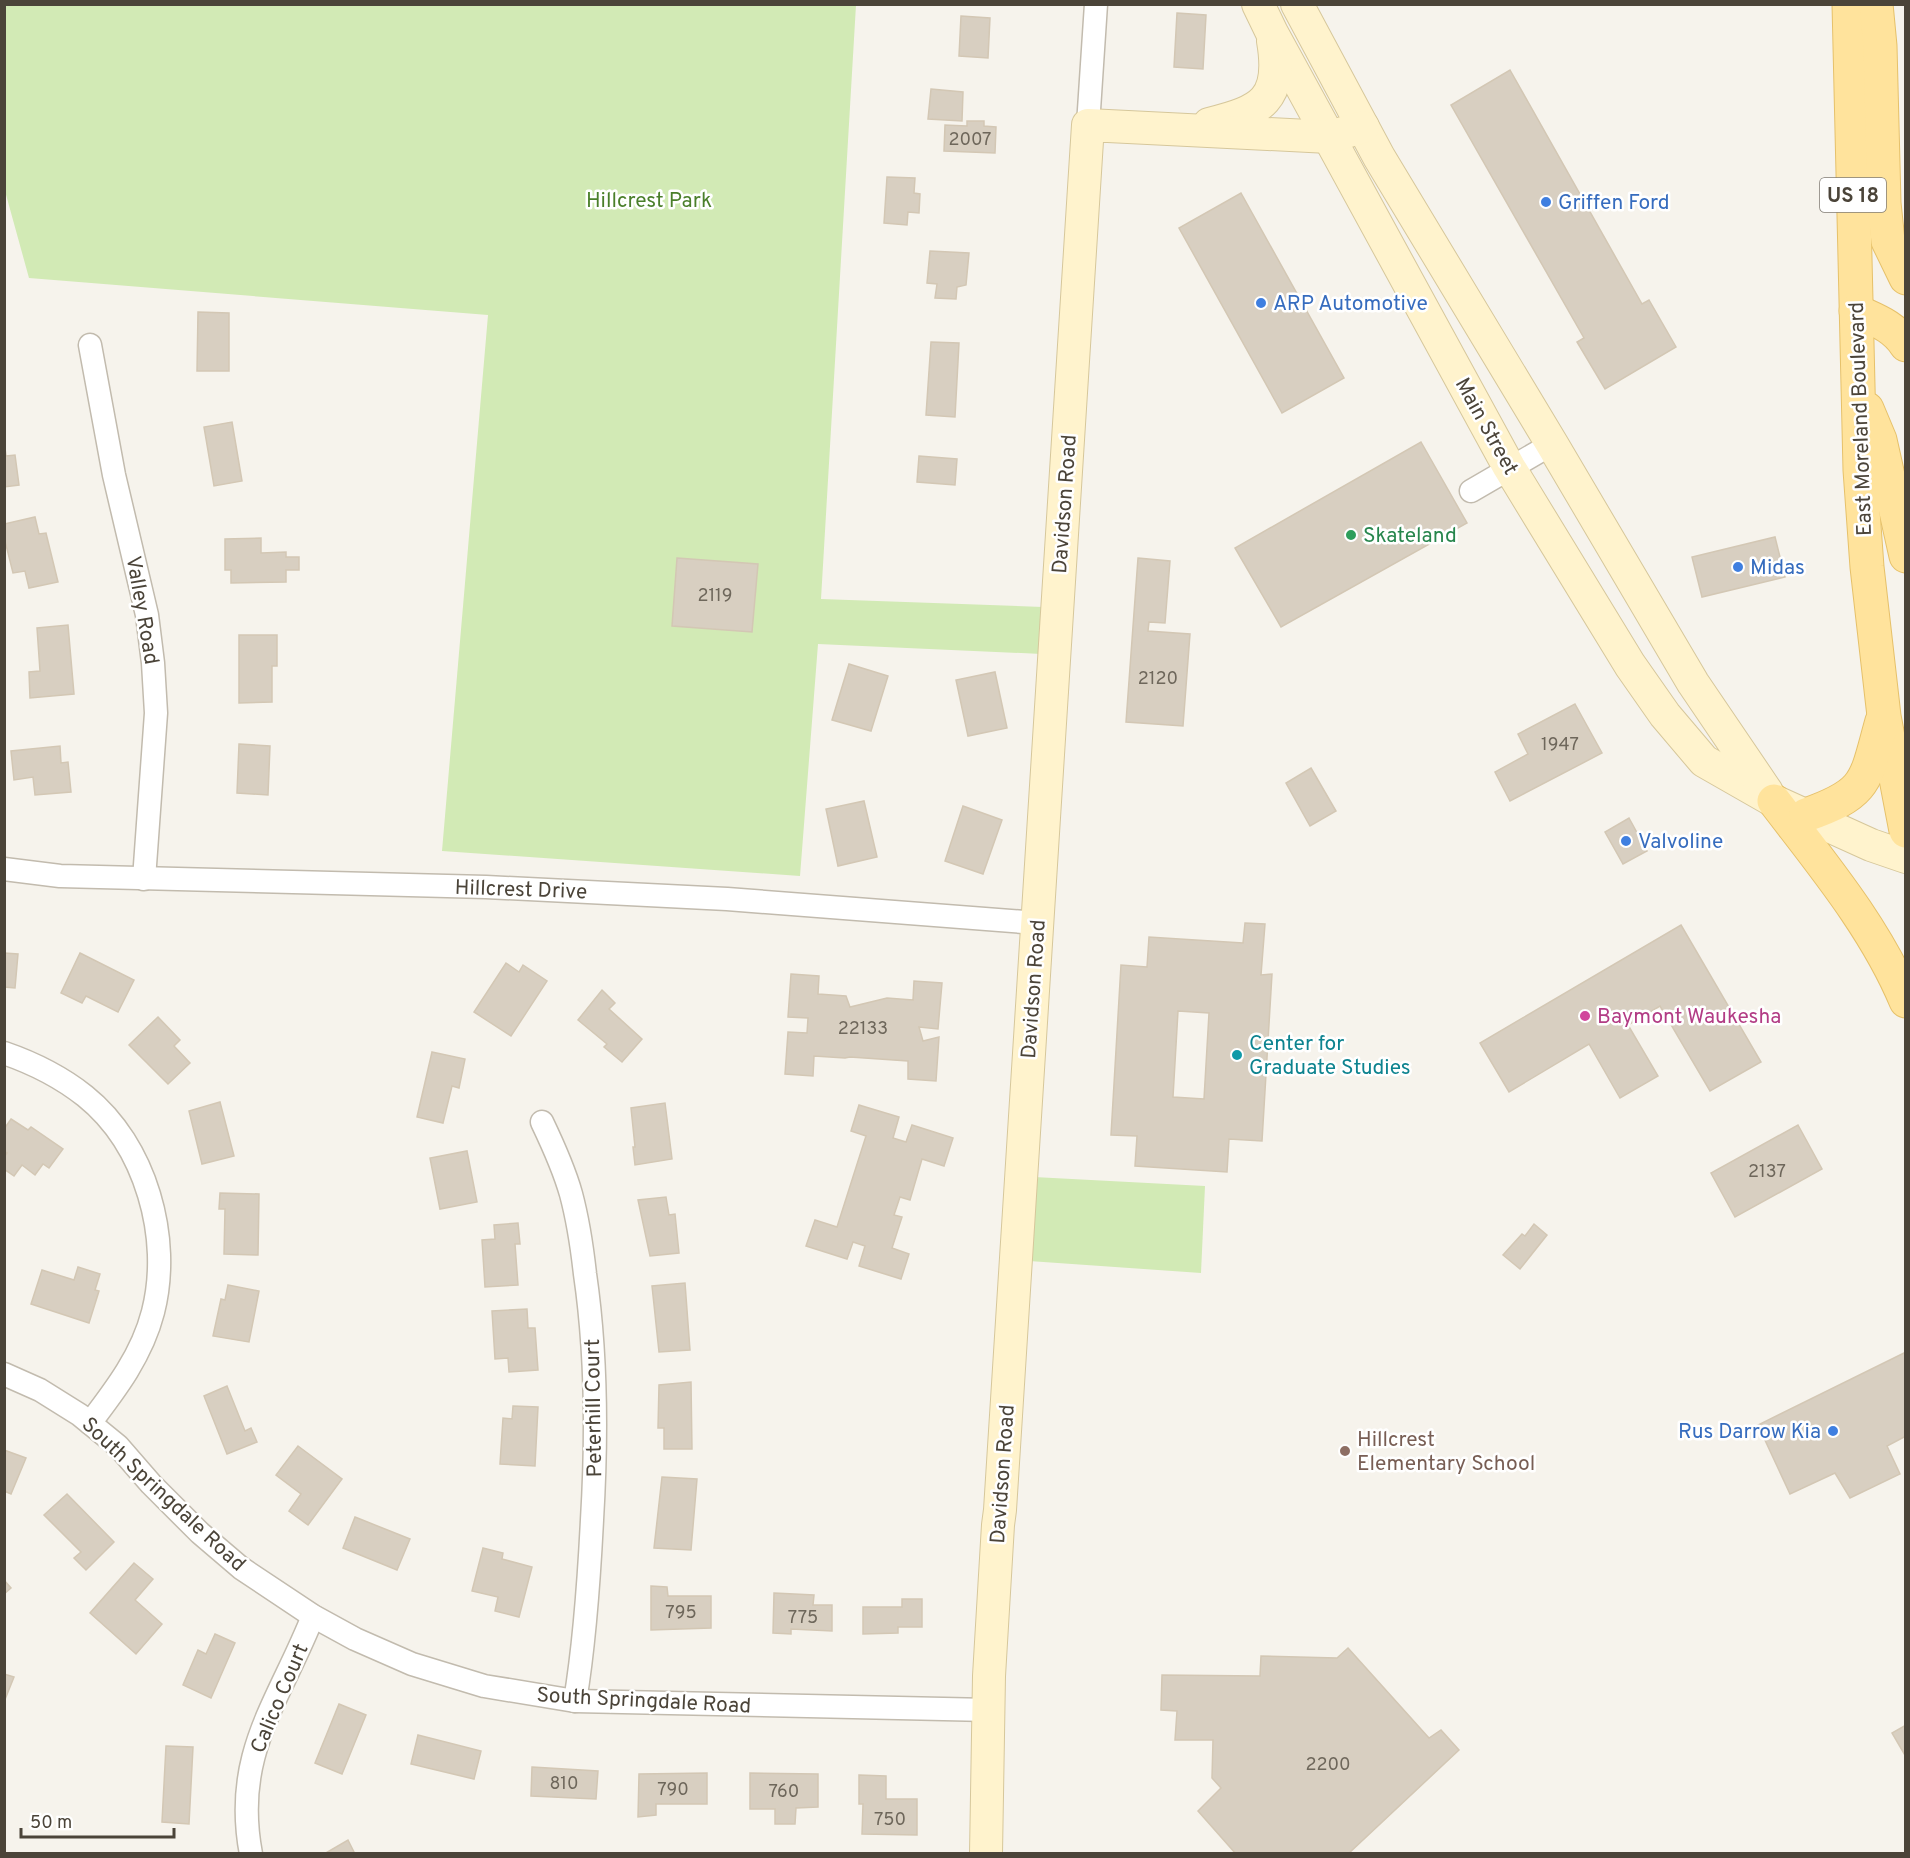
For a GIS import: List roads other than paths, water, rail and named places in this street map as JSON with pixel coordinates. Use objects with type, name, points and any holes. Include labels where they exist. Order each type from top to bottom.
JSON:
[{"type":"main road","name":"Main Street","points":[[1258,4],[1509,467],[1629,664],[1665,716],[1704,761],[1774,801],[1871,845],[1905,856]]},
{"type":"main road","points":[[1297,4],[1379,157],[1693,684],[1774,801],[1874,937],[1905,1002]]},
{"type":"main road","name":"East Moreland Boulevard","points":[[1849,4],[1860,470],[1867,567],[1884,716],[1905,831]]},
{"type":"main road","points":[[1876,4],[1880,46],[1884,203],[1888,241],[1905,278]]},
{"type":"main road","points":[[1184,130],[1244,114],[1256,108],[1268,97],[1275,82],[1276,60],[1272,33]]},
{"type":"main road","points":[[1088,124],[1329,137],[1363,127]]},
{"type":"main road","name":"Davidson Road","points":[[986,1854],[988,1710],[995,1572],[1088,124]]},
{"type":"main road","points":[[1856,311],[1884,323],[1899,335],[1905,345]]},
{"type":"main road","points":[[1858,385],[1880,440],[1905,556]]},
{"type":"main road","points":[[1600,615],[1630,638],[1645,663],[1661,683],[1679,687],[1693,684]]},
{"type":"main road","points":[[1806,815],[1834,805],[1860,786],[1868,772],[1884,716]]},
{"type":"street","name":"Davidson Road","points":[[1088,124],[1096,4]]},
{"type":"street","name":"Valley Road","points":[[90,345],[114,475],[147,615],[153,663],[156,713],[144,879]]},
{"type":"street","points":[[1471,491],[1552,444]]},
{"type":"street","name":"Hillcrest Drive","points":[[4,869],[60,876],[520,889],[727,899],[1037,923]]},
{"type":"street","points":[[4,1053],[44,1069],[85,1096],[101,1111],[122,1137],[140,1171],[150,1194],[155,1215],[159,1259],[153,1311],[137,1355],[90,1423]]},
{"type":"street","name":"Peterhill Court","points":[[542,1122],[571,1193],[580,1237],[590,1309],[596,1406],[590,1552],[575,1701]]},
{"type":"street","name":"South Springdale Road","points":[[4,1374],[40,1390],[90,1423],[118,1446],[151,1484],[200,1533],[241,1568],[314,1616],[355,1639],[412,1664],[484,1686],[575,1701],[988,1710]]},
{"type":"street","name":"Calico Court","points":[[251,1854],[246,1822],[247,1784],[255,1746],[314,1616]]},
{"type":"place","name":"Griffen Ford","points":[[1546,202]]},
{"type":"place","name":"ARP Automotive","points":[[1261,303]]},
{"type":"place","name":"Skateland","points":[[1351,535]]},
{"type":"place","name":"Midas","points":[[1738,567]]},
{"type":"place","name":"Valvoline","points":[[1626,841]]},
{"type":"place","name":"Baymont Waukesha","points":[[1585,1016]]},
{"type":"place","name":"Center for Graduate Studies","points":[[1237,1055]]},
{"type":"place","name":"Rus Darrow Kia","points":[[1833,1431]]},
{"type":"place","name":"Hillcrest Elementary School","points":[[1345,1451]]},
{"type":"park label","name":"Hillcrest Park","points":[[649,200]]}]
